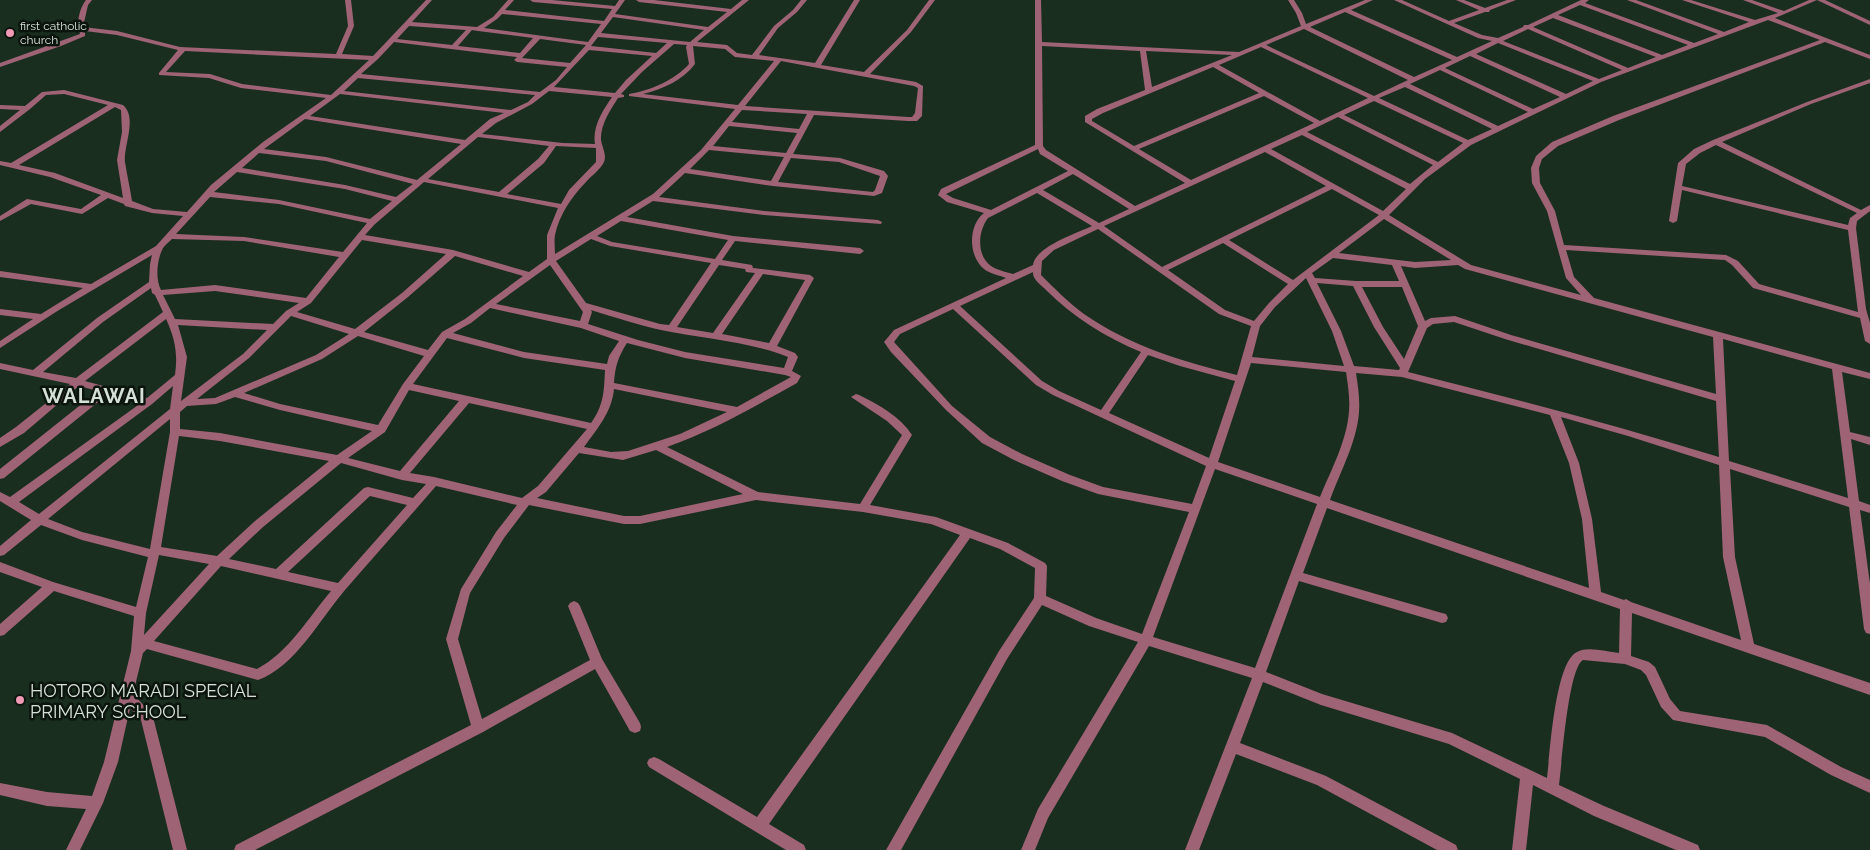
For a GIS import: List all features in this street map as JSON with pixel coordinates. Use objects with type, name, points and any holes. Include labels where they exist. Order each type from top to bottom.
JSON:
[{"type":"street","points":[[0,65],[82,35],[83,32],[80,28],[85,5],[89,0]]},
{"type":"street","points":[[338,57],[351,26],[348,0]]},
{"type":"street","points":[[417,0],[429,0]]},
{"type":"street","points":[[0,345],[42,317],[159,248],[188,214],[236,169],[336,95],[357,76],[429,0]]},
{"type":"street","points":[[453,48],[475,28],[502,12],[511,0]]},
{"type":"street","points":[[533,0],[616,8]]},
{"type":"street","points":[[0,552],[175,410],[246,356],[289,313],[308,301],[372,222],[398,200],[493,121],[513,112],[546,91],[588,46],[622,0]]},
{"type":"street","points":[[639,0],[730,11]]},
{"type":"street","points":[[631,95],[656,87],[689,68],[692,64],[689,47],[692,43],[746,0]]},
{"type":"street","points":[[754,57],[776,27],[796,11],[804,0]]},
{"type":"street","points":[[817,65],[857,0]]},
{"type":"street","points":[[866,74],[909,31],[932,0]]},
{"type":"street","points":[[1038,0],[1040,44],[1039,146],[1043,152],[1134,209]]},
{"type":"street","points":[[1292,0],[1300,13],[1304,27],[1414,80]]},
{"type":"street","points":[[1190,183],[1089,122],[1088,118],[1370,0]]},
{"type":"street","points":[[1397,0],[1480,37],[1496,40],[1599,81]]},
{"type":"street","points":[[1459,0],[1475,2],[1487,10]]},
{"type":"street","points":[[1449,23],[1513,0]]},
{"type":"street","points":[[1630,0],[1726,34]]},
{"type":"street","points":[[1685,0],[1755,22]]},
{"type":"street","points":[[1746,0],[1784,14]]},
{"type":"street","points":[[1820,0],[1870,23]]},
{"type":"street","points":[[1240,379],[1182,365],[1101,330],[1072,310],[1052,293],[1037,276],[1038,260],[1051,248],[1471,54],[1526,26],[1584,1],[1694,45]]},
{"type":"street","points":[[1028,850],[1043,814],[1146,640],[1212,464],[1247,360],[1256,326],[1272,305],[1294,284],[1310,276],[1332,255],[1384,215],[1438,165],[1468,143],[1599,81],[1755,22],[1784,14],[1809,1]]},
{"type":"street","points":[[1345,10],[1458,60]]},
{"type":"street","points":[[502,12],[605,23]]},
{"type":"street","points":[[611,15],[708,29]]},
{"type":"street","points":[[1552,15],[1662,57]]},
{"type":"street","points":[[1769,18],[1870,57]]},
{"type":"street","points":[[407,24],[475,28],[658,55]]},
{"type":"street","points":[[1526,26],[1628,70]]},
{"type":"street","points":[[80,28],[118,34],[183,49],[376,58]]},
{"type":"street","points":[[357,76],[617,96],[631,95],[740,107],[908,119],[917,117],[921,88],[918,85],[817,65],[736,55],[727,47],[597,34]]},
{"type":"street","points":[[538,37],[517,60],[572,65]]},
{"type":"street","points":[[392,40],[520,55]]},
{"type":"street","points":[[1591,301],[1570,278],[1551,211],[1536,183],[1535,168],[1539,158],[1555,144],[1616,118],[1702,88],[1825,40]]},
{"type":"street","points":[[584,325],[588,312],[583,304],[574,296],[550,260],[551,236],[563,207],[572,192],[600,163],[602,157],[597,140],[602,120],[617,96],[630,78],[674,42]]},
{"type":"street","points":[[1040,44],[1240,53]]},
{"type":"street","points":[[1261,45],[1468,143]]},
{"type":"street","points":[[183,49],[161,74],[210,76],[250,87],[513,112]]},
{"type":"street","points":[[1143,50],[1149,92]]},
{"type":"street","points":[[1471,54],[1567,97]]},
{"type":"street","points":[[141,647],[219,561],[259,524],[339,459],[381,429],[406,386],[445,334],[468,321],[550,260],[652,199],[685,171],[707,148],[779,59]]},
{"type":"street","points":[[1214,65],[1320,124]]},
{"type":"street","points":[[1440,68],[1533,112]]},
{"type":"street","points":[[1673,221],[1682,163],[1698,150],[1809,103],[1870,81]]},
{"type":"street","points":[[1405,84],[1498,129]]},
{"type":"street","points":[[0,130],[44,93],[60,92],[121,106],[124,109],[126,132],[121,160],[128,204]]},
{"type":"street","points":[[1133,149],[1265,93]]},
{"type":"street","points":[[12,166],[114,104]]},
{"type":"street","points":[[0,107],[28,108]]},
{"type":"street","points":[[773,184],[812,112]]},
{"type":"street","points":[[1339,114],[1438,165]]},
{"type":"street","points":[[304,117],[342,121],[384,130],[467,143]]},
{"type":"street","points":[[726,124],[801,131]]},
{"type":"street","points":[[1302,132],[1411,188]]},
{"type":"street","points":[[476,135],[579,147],[599,146]]},
{"type":"street","points":[[1716,142],[1862,213]]},
{"type":"street","points":[[500,196],[541,161],[554,144]]},
{"type":"street","points":[[992,213],[950,200],[942,195],[944,191],[1039,146]]},
{"type":"street","points":[[685,171],[773,184],[874,194],[878,191],[884,176],[871,169],[840,160],[707,148]]},
{"type":"street","points":[[1266,149],[1384,215],[1460,262],[1485,272],[1870,376]]},
{"type":"street","points":[[258,151],[326,159],[421,181],[563,207]]},
{"type":"street","points":[[0,163],[52,175],[108,194],[128,204],[152,211],[188,214]]},
{"type":"street","points":[[236,169],[345,187],[398,200]]},
{"type":"street","points":[[1012,277],[987,267],[979,258],[976,244],[978,225],[985,216],[1074,171]]},
{"type":"street","points":[[1162,270],[1332,186]]},
{"type":"street","points":[[1678,187],[1852,228]]},
{"type":"street","points":[[1038,190],[1098,226],[1222,312],[1256,326]]},
{"type":"street","points":[[0,219],[30,202],[82,212],[108,194]]},
{"type":"street","points":[[208,194],[279,202],[372,222]]},
{"type":"street","points":[[652,199],[764,212],[878,222]]},
{"type":"street","points":[[1870,207],[1853,220],[1852,228],[1870,341]]},
{"type":"street","points":[[620,218],[733,238],[860,251]]},
{"type":"street","points":[[169,236],[244,238],[346,255]]},
{"type":"street","points":[[590,236],[610,244],[717,261],[749,267],[749,270],[760,272],[810,278],[772,347]]},
{"type":"street","points":[[360,237],[453,253],[530,275]]},
{"type":"street","points":[[671,329],[733,238]]},
{"type":"street","points":[[1222,240],[1294,284]]},
{"type":"street","points":[[1561,247],[1726,258],[1736,262],[1756,286],[1865,313]]},
{"type":"street","points":[[73,850],[96,803],[111,762],[126,695],[141,647],[140,613],[154,552],[175,432],[178,377],[182,357],[170,317],[156,293],[153,283],[154,264],[159,248]]},
{"type":"street","points":[[185,403],[216,401],[319,357],[354,334],[424,279],[453,253]]},
{"type":"street","points":[[1332,255],[1396,264],[1420,265],[1460,262]]},
{"type":"street","points":[[1396,264],[1424,326]]},
{"type":"street","points":[[1038,266],[896,332],[889,342],[894,350],[949,408],[986,440],[1018,457],[1102,491],[1194,510]]},
{"type":"street","points":[[716,336],[760,272]]},
{"type":"street","points":[[0,274],[92,287]]},
{"type":"street","points":[[1310,276],[1356,284],[1404,284]]},
{"type":"street","points":[[1192,850],[1260,676],[1295,575],[1350,434],[1355,416],[1356,403],[1352,370],[1336,329],[1310,276]]},
{"type":"street","points":[[35,373],[85,332],[153,283]]},
{"type":"street","points":[[1356,284],[1403,371]]},
{"type":"street","points":[[156,293],[216,288],[308,301]]},
{"type":"street","points":[[583,304],[629,319],[671,329],[772,347],[792,355],[793,357],[787,372]]},
{"type":"street","points":[[953,304],[1040,383],[1056,393],[1212,464],[1870,689]]},
{"type":"street","points":[[488,305],[584,325],[625,339],[685,355],[787,372],[796,376],[794,381],[737,411],[680,439],[658,447],[625,456],[577,449]]},
{"type":"street","points":[[0,312],[42,317]]},
{"type":"street","points":[[289,313],[354,334],[429,354]]},
{"type":"street","points":[[0,443],[26,425],[77,382],[170,317],[276,326]]},
{"type":"street","points":[[1403,371],[1424,326],[1431,321],[1455,319],[1508,337],[1720,399]]},
{"type":"street","points":[[445,334],[524,356],[610,368]]},
{"type":"street","points":[[1718,336],[1729,557],[1749,647]]},
{"type":"street","points":[[478,728],[452,639],[465,592],[500,534],[527,500],[542,489],[577,449],[600,418],[608,400],[610,368],[614,356],[625,339]]},
{"type":"street","points":[[1103,415],[1146,351]]},
{"type":"street","points":[[1247,360],[1352,370],[1403,371],[1630,434],[1870,509]]},
{"type":"street","points":[[0,366],[77,382],[148,402]]},
{"type":"street","points":[[1837,368],[1854,504],[1867,582],[1870,629]]},
{"type":"street","points":[[12,502],[148,402],[178,377]]},
{"type":"street","points":[[609,384],[737,411]]},
{"type":"street","points":[[406,386],[594,427]]},
{"type":"street","points":[[0,475],[106,390]]},
{"type":"street","points":[[234,393],[280,407],[381,429]]},
{"type":"street","points":[[856,397],[896,424],[906,435],[904,442],[863,508]]},
{"type":"street","points":[[402,476],[465,400]]},
{"type":"street","points":[[1554,412],[1574,463],[1587,519],[1596,594]]},
{"type":"street","points":[[175,432],[220,437],[339,459],[402,476],[434,481],[523,502],[527,500],[624,520],[640,520],[756,496],[863,508],[932,520],[1004,546],[1040,566],[1040,598],[1003,655],[893,850]]},
{"type":"street","points":[[1846,434],[1870,441]]},
{"type":"street","points":[[658,447],[756,496]]},
{"type":"street","points":[[141,647],[258,676],[267,671],[280,660],[434,481]]},
{"type":"street","points":[[278,574],[368,491],[415,504]]},
{"type":"street","points":[[0,496],[40,520],[91,538],[154,552],[219,561],[340,588]]},
{"type":"street","points":[[759,826],[968,532]]},
{"type":"street","points":[[0,567],[52,586],[140,613]]},
{"type":"street","points":[[1295,575],[1442,618]]},
{"type":"street","points":[[0,631],[52,586]]},
{"type":"street","points":[[1040,598],[1093,622],[1260,676],[1321,699],[1452,739],[1599,811],[1693,850]]},
{"type":"street","points":[[1624,658],[1626,604]]},
{"type":"street","points":[[574,606],[597,662],[635,727]]},
{"type":"street","points":[[1552,788],[1563,697],[1574,659],[1582,655],[1624,658],[1645,666],[1651,671],[1665,703],[1678,716],[1767,731],[1836,771],[1870,787]]},
{"type":"street","points":[[241,850],[478,728],[597,662]]},
{"type":"street","points":[[126,695],[148,717],[180,850]]},
{"type":"street","points":[[1233,747],[1321,780],[1451,850]]},
{"type":"street","points":[[654,763],[799,850]]},
{"type":"street","points":[[1519,850],[1527,776]]},
{"type":"street","points":[[0,788],[47,799],[96,803]]},
{"type":"place","name":"first catholic church","points":[[10,33]]},
{"type":"place","name":"HOTORO MARADI SPECIAL PRIMARY SCHOOL","points":[[20,700]]},
{"type":"district","name":"WALAWAI","points":[[94,396]]}]
